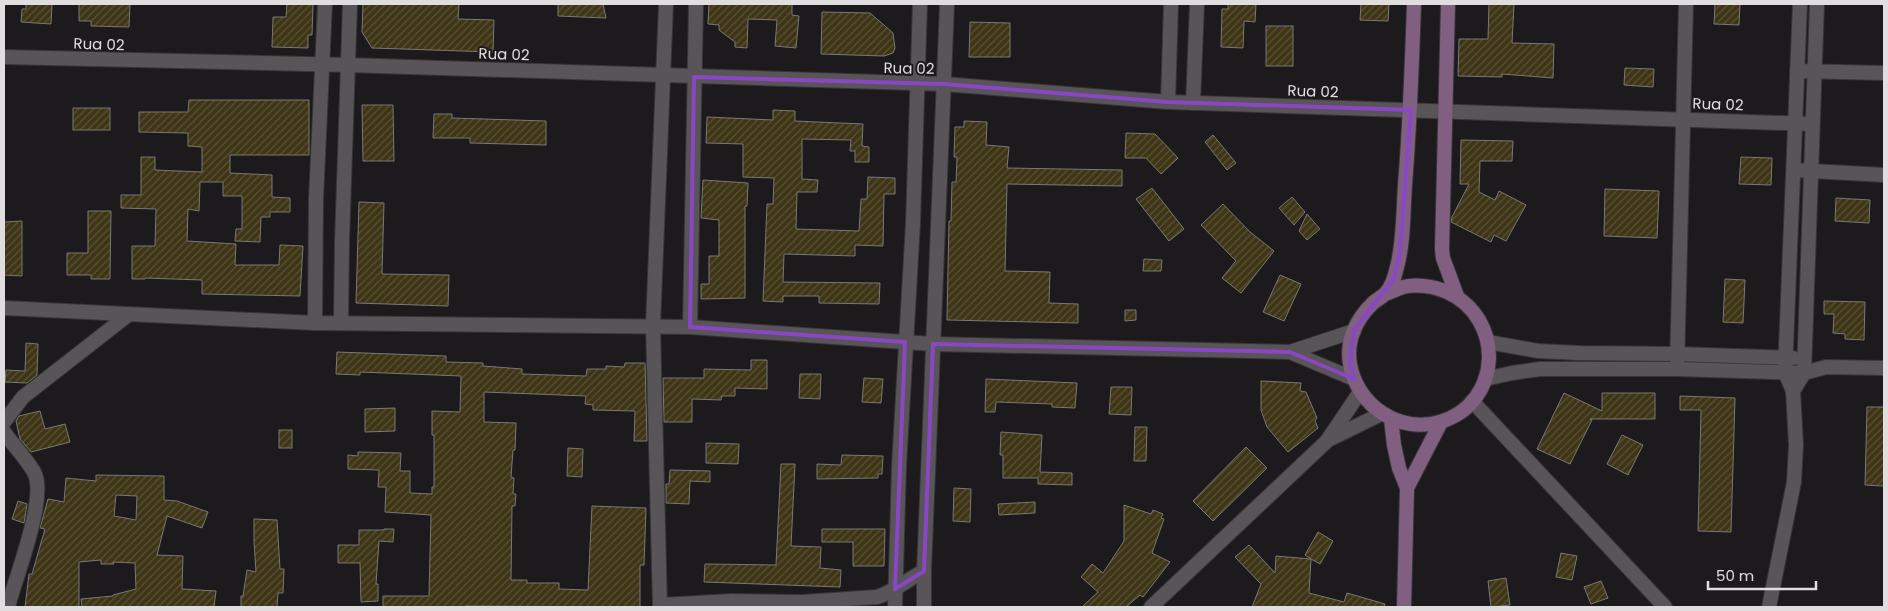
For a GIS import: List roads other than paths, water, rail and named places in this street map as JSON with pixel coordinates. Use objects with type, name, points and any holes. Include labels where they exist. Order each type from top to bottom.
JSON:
[{"type":"main road","points":[[1385,294],[1394,278],[1400,252],[1411,110],[1414,4]]},
{"type":"main road","points":[[1448,4],[1442,249],[1443,258],[1457,296]]},
{"type":"main road","points":[[1386,416],[1416,424],[1441,422],[1458,414],[1472,401],[1485,379],[1489,361],[1488,342],[1485,331],[1477,316],[1457,296],[1440,288],[1422,285],[1403,287],[1385,294],[1366,310],[1354,331],[1350,347],[1350,363],[1357,386],[1386,416],[1399,468],[1407,488],[1404,607]]},
{"type":"main road","points":[[1407,488],[1441,422]]},
{"type":"street","points":[[315,323],[316,199],[325,4]]},
{"type":"street","points":[[341,323],[350,4]]},
{"type":"street","points":[[666,4],[653,326],[660,606],[731,601],[802,602],[877,597],[886,594],[924,571]]},
{"type":"street","points":[[690,327],[696,4]]},
{"type":"street","points":[[895,607],[899,466],[913,223],[920,4]]},
{"type":"street","points":[[924,607],[947,4]]},
{"type":"street","points":[[1168,102],[1171,4]]},
{"type":"street","points":[[1193,103],[1197,4]]},
{"type":"street","points":[[1677,369],[1686,4]]},
{"type":"street","points":[[1769,607],[1794,482],[1796,445],[1793,391],[1785,372],[1800,4]]},
{"type":"street","points":[[1793,391],[1804,373],[1817,4]]},
{"type":"street","name":"Rua 02","points":[[4,57],[323,66],[348,65],[944,84],[1168,102],[1812,124]]},
{"type":"street","points":[[1797,72],[1884,73]]},
{"type":"street","points":[[1794,170],[1884,175]]},
{"type":"street","points":[[4,308],[315,323],[690,327],[934,344],[1290,352],[1354,331]]},
{"type":"street","points":[[4,422],[23,398],[128,314]]},
{"type":"street","points":[[1488,342],[1538,351],[1804,358],[1826,367]]},
{"type":"street","points":[[1151,607],[1327,440],[1357,386],[1290,352]]},
{"type":"street","points":[[1485,379],[1540,368],[1677,369],[1804,373],[1826,367],[1884,368]]},
{"type":"street","points":[[1472,401],[1665,607]]},
{"type":"street","points":[[1327,440],[1386,416]]},
{"type":"street","points":[[4,432],[35,473],[38,498],[33,524],[8,607]]}]
